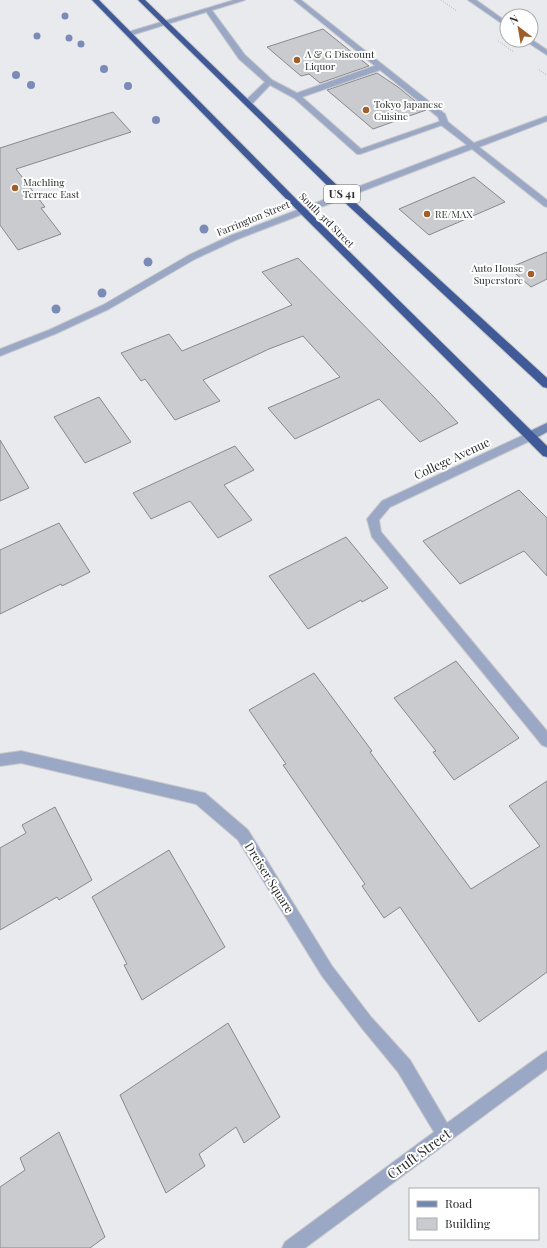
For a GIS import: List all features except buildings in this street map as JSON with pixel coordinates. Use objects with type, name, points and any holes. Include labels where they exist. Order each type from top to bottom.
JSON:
[{"type":"highway","name":"South 3rd Street","points":[[95,0],[302,210],[547,453]]},
{"type":"highway","name":"US 41","points":[[141,0],[343,196],[547,384]]},
{"type":"street","points":[[207,0],[242,57],[269,82],[297,96],[360,152],[444,123]]},
{"type":"street","points":[[129,33],[242,0]]},
{"type":"street","points":[[298,0],[442,116],[444,123],[472,146],[547,204]]},
{"type":"street","points":[[471,0],[499,19]]},
{"type":"street","points":[[297,96],[380,67]]},
{"type":"street","points":[[248,103],[269,82]]},
{"type":"street","name":"Farrington Street","points":[[0,353],[52,332],[106,307],[192,257],[235,237],[302,210],[343,196],[547,118]]},
{"type":"street","name":"College Avenue","points":[[547,427],[386,504],[373,519],[376,534],[547,741]]},
{"type":"street","name":"Dreiser Square","points":[[0,760],[21,757],[200,798],[243,835],[327,971],[366,1022],[404,1066],[445,1135]]},
{"type":"street","name":"Cruft Street","points":[[292,1248],[547,1059]]},
{"type":"place","name":"A & G Discount Liquor","points":[[297,60]]},
{"type":"place","name":"Tokyo Japanese Cuisine","points":[[366,110]]},
{"type":"place","name":"Maehling Terrace East","points":[[15,188]]},
{"type":"place","name":"RE/MAX","points":[[427,214]]},
{"type":"place","name":"Auto House Superstore","points":[[531,274]]}]
